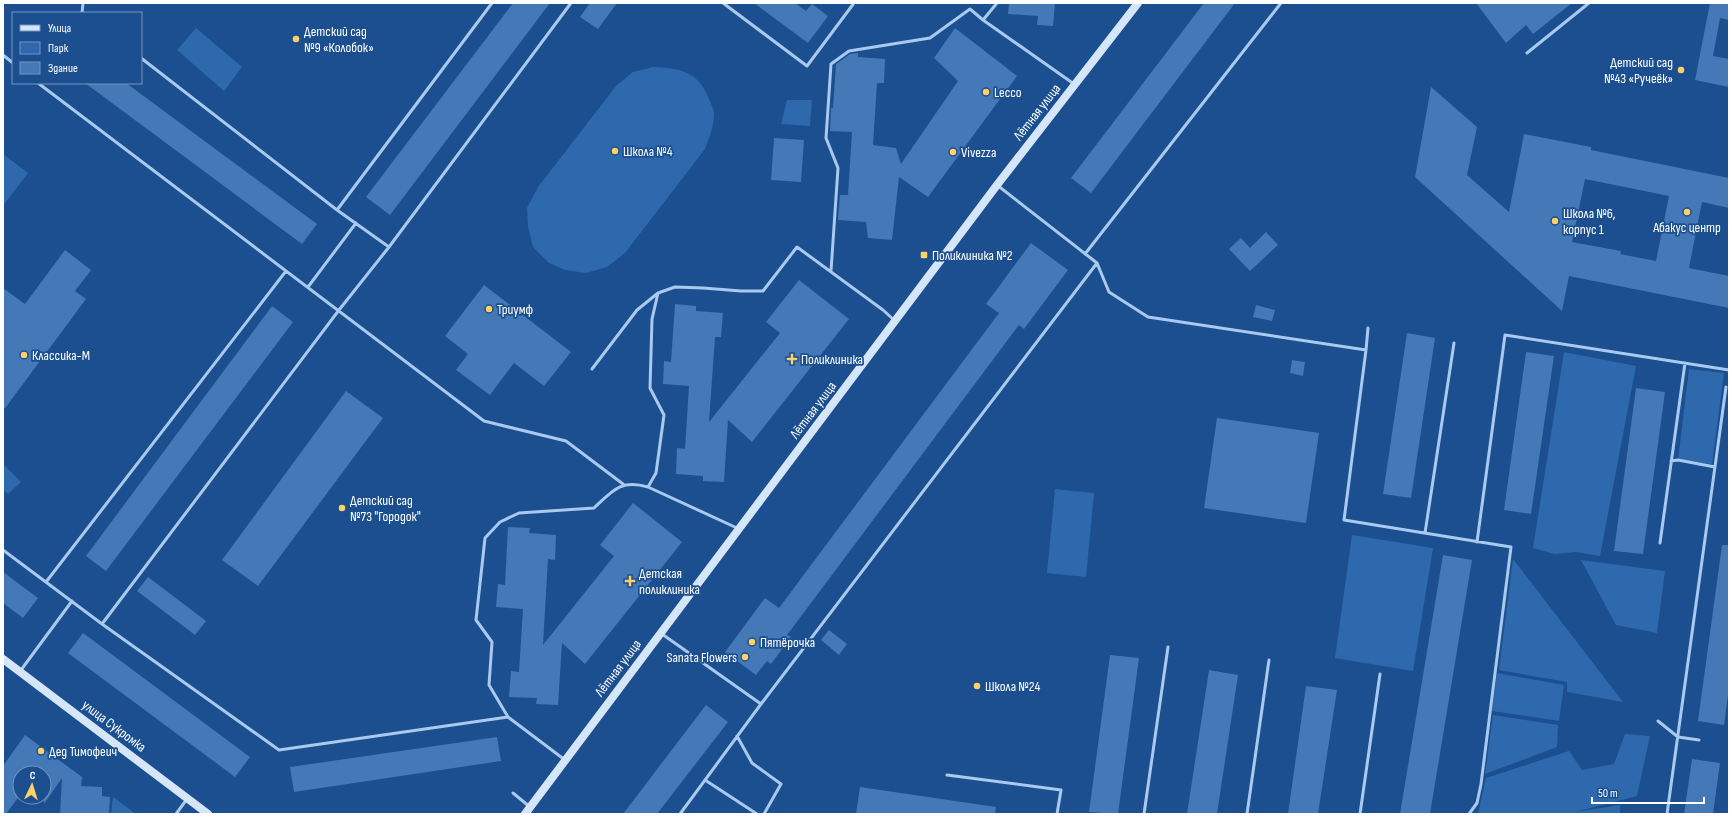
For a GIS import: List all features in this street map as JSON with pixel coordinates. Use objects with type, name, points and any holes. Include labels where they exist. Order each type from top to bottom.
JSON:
[{"type":"street","name":"Лётная улица","points":[[525,814],[997,185],[1138,3]]},
{"type":"street","name":"улица Сукромка","points":[[3,659],[208,814]]},
{"type":"lane","points":[[338,210],[492,3]]},
{"type":"lane","points":[[102,624],[339,310],[389,247],[571,3]]},
{"type":"lane","points":[[723,3],[807,66],[854,3]]},
{"type":"lane","points":[[984,20],[997,3]]},
{"type":"lane","points":[[1085,254],[1281,3]]},
{"type":"lane","points":[[1527,52],[1590,3]]},
{"type":"lane","points":[[831,271],[838,168],[826,138],[831,64],[848,51],[930,38],[970,9],[1075,84]]},
{"type":"lane","points":[[3,55],[12,62]]},
{"type":"lane","points":[[142,59],[338,210],[389,247]]},
{"type":"lane","points":[[39,84],[484,421],[566,441],[623,484]]},
{"type":"lane","points":[[997,185],[1097,263],[1109,292],[1148,317],[1366,350]]},
{"type":"lane","points":[[308,287],[356,223]]},
{"type":"lane","points":[[592,369],[637,310],[658,293],[675,287],[741,292],[763,291],[797,247],[883,310],[895,321]]},
{"type":"lane","points":[[680,814],[761,704],[1097,263]]},
{"type":"lane","points":[[46,582],[286,272]]},
{"type":"lane","points":[[648,487],[656,473],[664,415],[650,388],[652,319],[658,293]]},
{"type":"lane","points":[[1368,328],[1344,520],[1511,547],[1481,784],[1477,803],[1469,814]]},
{"type":"lane","points":[[1477,542],[1505,335],[1729,370]]},
{"type":"lane","points":[[1425,533],[1454,343]]},
{"type":"lane","points":[[1660,543],[1685,363]]},
{"type":"lane","points":[[1667,814],[1726,387]]},
{"type":"lane","points":[[1671,461],[1678,460],[1715,467]]},
{"type":"lane","points":[[565,760],[508,718],[488,685],[492,642],[476,620],[485,538],[500,522],[519,513],[594,508],[612,491],[623,484],[636,483],[648,487],[739,529]]},
{"type":"lane","points":[[3,550],[102,624],[279,750],[508,718]]},
{"type":"lane","points":[[20,672],[72,602]]},
{"type":"lane","points":[[660,633],[761,704]]},
{"type":"lane","points":[[1144,814],[1168,647]]},
{"type":"lane","points":[[1247,814],[1269,660]]},
{"type":"lane","points":[[1360,814],[1380,674]]},
{"type":"lane","points":[[1658,721],[1678,737],[1699,740]]},
{"type":"lane","points":[[737,736],[752,763],[781,784],[764,814]]},
{"type":"lane","points":[[948,775],[1061,790],[1057,814]]},
{"type":"lane","points":[[705,780],[757,814]]},
{"type":"lane","points":[[513,793],[530,807]]},
{"type":"lane","points":[[176,814],[188,798]]},
{"type":"green space","points":[[196,28],[242,67],[224,91],[177,50]]},
{"type":"green space","points":[[653,67],[672,68],[687,73],[694,77],[705,90],[714,110],[714,118],[705,149],[625,253],[607,267],[586,273],[565,270],[549,263],[533,247],[528,227],[527,208],[538,187],[616,86],[633,72]]},
{"type":"green space","points":[[787,100],[812,100],[810,126],[781,124]]},
{"type":"green space","points":[[3,154],[28,173],[3,206]]},
{"type":"green space","points":[[1564,352],[1636,366],[1600,556],[1576,552],[1554,554],[1533,548]]},
{"type":"green space","points":[[1689,369],[1724,373],[1712,464],[1678,460]]},
{"type":"green space","points":[[3,464],[21,482],[8,494],[3,490]]},
{"type":"green space","points":[[1055,489],[1094,493],[1086,577],[1047,573]]},
{"type":"green space","points":[[1352,535],[1433,548],[1413,671],[1335,658]]},
{"type":"green space","points":[[1513,559],[1623,702],[1567,692],[1567,682],[1499,670]]},
{"type":"green space","points":[[1581,560],[1665,571],[1657,633],[1616,625]]},
{"type":"green space","points":[[1497,673],[1564,685],[1559,721],[1492,711]]},
{"type":"green space","points":[[1493,715],[1558,725],[1557,747],[1485,774]]},
{"type":"green space","points":[[1625,734],[1650,736],[1637,796],[1575,812],[1620,805],[1620,814],[1478,814],[1486,778],[1569,751],[1582,770],[1614,764]]},
{"type":"green space","points":[[113,797],[136,814],[111,814]]},
{"type":"building","points":[[513,3],[550,3],[390,215],[366,197]]},
{"type":"building","points":[[590,3],[617,3],[598,29],[580,17]]},
{"type":"building","points":[[754,3],[795,3],[806,11],[812,4],[828,16],[808,43]]},
{"type":"building","points":[[1009,3],[1055,3],[1053,26],[1037,25],[1038,16],[1008,14]]},
{"type":"building","points":[[1204,3],[1235,3],[1091,193],[1071,178]]},
{"type":"building","points":[[1476,3],[1572,3],[1533,34],[1526,25],[1506,43]]},
{"type":"building","points":[[1710,3],[1729,3],[1729,20],[1720,18],[1713,56],[1729,59],[1729,87],[1695,80]]},
{"type":"building","points":[[955,28],[1017,76],[928,197],[899,177],[892,240],[868,238],[866,222],[838,220],[840,195],[848,195],[852,132],[830,131],[836,64],[850,54],[858,53],[858,57],[885,59],[884,83],[877,83],[873,145],[896,148],[901,164],[958,81],[934,58]]},
{"type":"building","points":[[86,84],[127,84],[317,224],[302,244]]},
{"type":"building","points":[[1431,87],[1477,127],[1467,175],[1509,212],[1524,134],[1591,147],[1591,150],[1729,178],[1729,208],[1702,202],[1689,268],[1729,276],[1729,308],[1569,276],[1562,311],[1415,177]],"holes":[[[1585,179],[1669,196],[1656,261],[1620,254],[1621,251],[1572,242]]]},
{"type":"building","points":[[774,138],[804,140],[801,182],[771,180]]},
{"type":"building","points":[[1266,232],[1278,245],[1250,271],[1229,249],[1241,238],[1250,248]]},
{"type":"building","points":[[1031,243],[1068,270],[1024,329],[1019,325],[787,635],[791,637],[771,664],[767,661],[756,675],[725,652],[765,598],[779,608],[999,313],[986,304]]},
{"type":"building","name":"Классика-М","points":[[65,250],[91,270],[75,291],[86,299],[3,411],[3,288],[25,304]]},
{"type":"building","points":[[799,280],[849,319],[752,442],[728,420],[724,482],[703,481],[703,476],[676,474],[677,448],[685,449],[689,386],[663,384],[664,361],[671,362],[675,304],[696,306],[696,311],[723,313],[721,337],[715,337],[709,422],[780,333],[766,322]]},
{"type":"building","points":[[484,285],[571,352],[544,386],[514,363],[490,395],[456,370],[468,354],[445,336]]},
{"type":"building","points":[[1256,305],[1275,310],[1272,321],[1253,317]]},
{"type":"building","points":[[272,306],[293,322],[106,571],[86,556]]},
{"type":"building","points":[[1407,333],[1435,338],[1411,498],[1383,494]]},
{"type":"building","points":[[1526,352],[1554,356],[1531,514],[1504,510]]},
{"type":"building","points":[[1292,360],[1305,362],[1303,376],[1290,373]]},
{"type":"building","points":[[1636,388],[1665,392],[1643,554],[1614,551]]},
{"type":"building","points":[[346,391],[383,418],[258,586],[222,560]]},
{"type":"building","points":[[1217,418],[1319,433],[1306,523],[1204,508]]},
{"type":"building","points":[[633,503],[682,542],[585,664],[562,643],[558,705],[536,704],[537,698],[509,697],[511,671],[519,672],[523,609],[496,607],[498,584],[505,585],[508,527],[530,528],[529,533],[556,535],[555,560],[548,559],[543,645],[614,556],[600,545]]},
{"type":"building","points":[[1722,545],[1729,545],[1729,687],[1724,725],[1698,721]]},
{"type":"building","points":[[1443,555],[1472,560],[1430,814],[1400,814]]},
{"type":"building","points":[[3,572],[38,598],[23,618],[3,603]]},
{"type":"building","points":[[148,577],[206,621],[195,635],[137,591]]},
{"type":"building","points":[[829,630],[847,644],[839,655],[821,640]]},
{"type":"building","points":[[83,633],[250,757],[235,777],[68,653]]},
{"type":"building","points":[[1110,655],[1139,658],[1118,814],[1089,812]]},
{"type":"building","points":[[1209,670],[1238,675],[1217,814],[1187,814]]},
{"type":"building","points":[[1306,686],[1337,690],[1318,814],[1288,814]]},
{"type":"building","points":[[706,705],[728,722],[657,814],[623,814]]},
{"type":"building","points":[[25,735],[82,777],[81,786],[102,787],[102,796],[110,797],[109,814],[60,814],[62,778],[52,792],[52,765],[12,765],[13,805],[6,814],[3,814],[3,766]]},
{"type":"building","points":[[497,737],[501,761],[294,792],[290,767]]},
{"type":"building","points":[[1692,759],[1720,763],[1713,814],[1684,814]]},
{"type":"building","points":[[860,787],[996,807],[995,814],[856,814]]},
{"type":"place","name":"Детский сад №9 «Колобок»","points":[[296,39]]},
{"type":"place","name":"Детский сад №43 «Ручеёк»","points":[[1681,70]]},
{"type":"place","name":"Lecco","points":[[986,92]]},
{"type":"place","name":"Школа №4","points":[[615,151]]},
{"type":"place","name":"Vivezza","points":[[953,152]]},
{"type":"place","name":"Абакус центр","points":[[1687,212]]},
{"type":"place","name":"Школа №6, корпус 1","points":[[1555,221]]},
{"type":"place","name":"Поликлиника №2","points":[[924,255]]},
{"type":"place","name":"Триумф","points":[[489,309]]},
{"type":"place","name":"Классика-М","points":[[24,355]]},
{"type":"place","name":"Поликлиника","points":[[792,359]]},
{"type":"place","name":"Детский сад №73 \"Городок\"","points":[[342,508]]},
{"type":"place","name":"Детская поликлиника","points":[[630,581]]},
{"type":"place","name":"Пятёрочка","points":[[752,642]]},
{"type":"place","name":"Sanata Flowers","points":[[745,657]]},
{"type":"place","name":"Школа №24","points":[[977,686]]},
{"type":"place","name":"Дед Тимофеич","points":[[41,751]]}]
